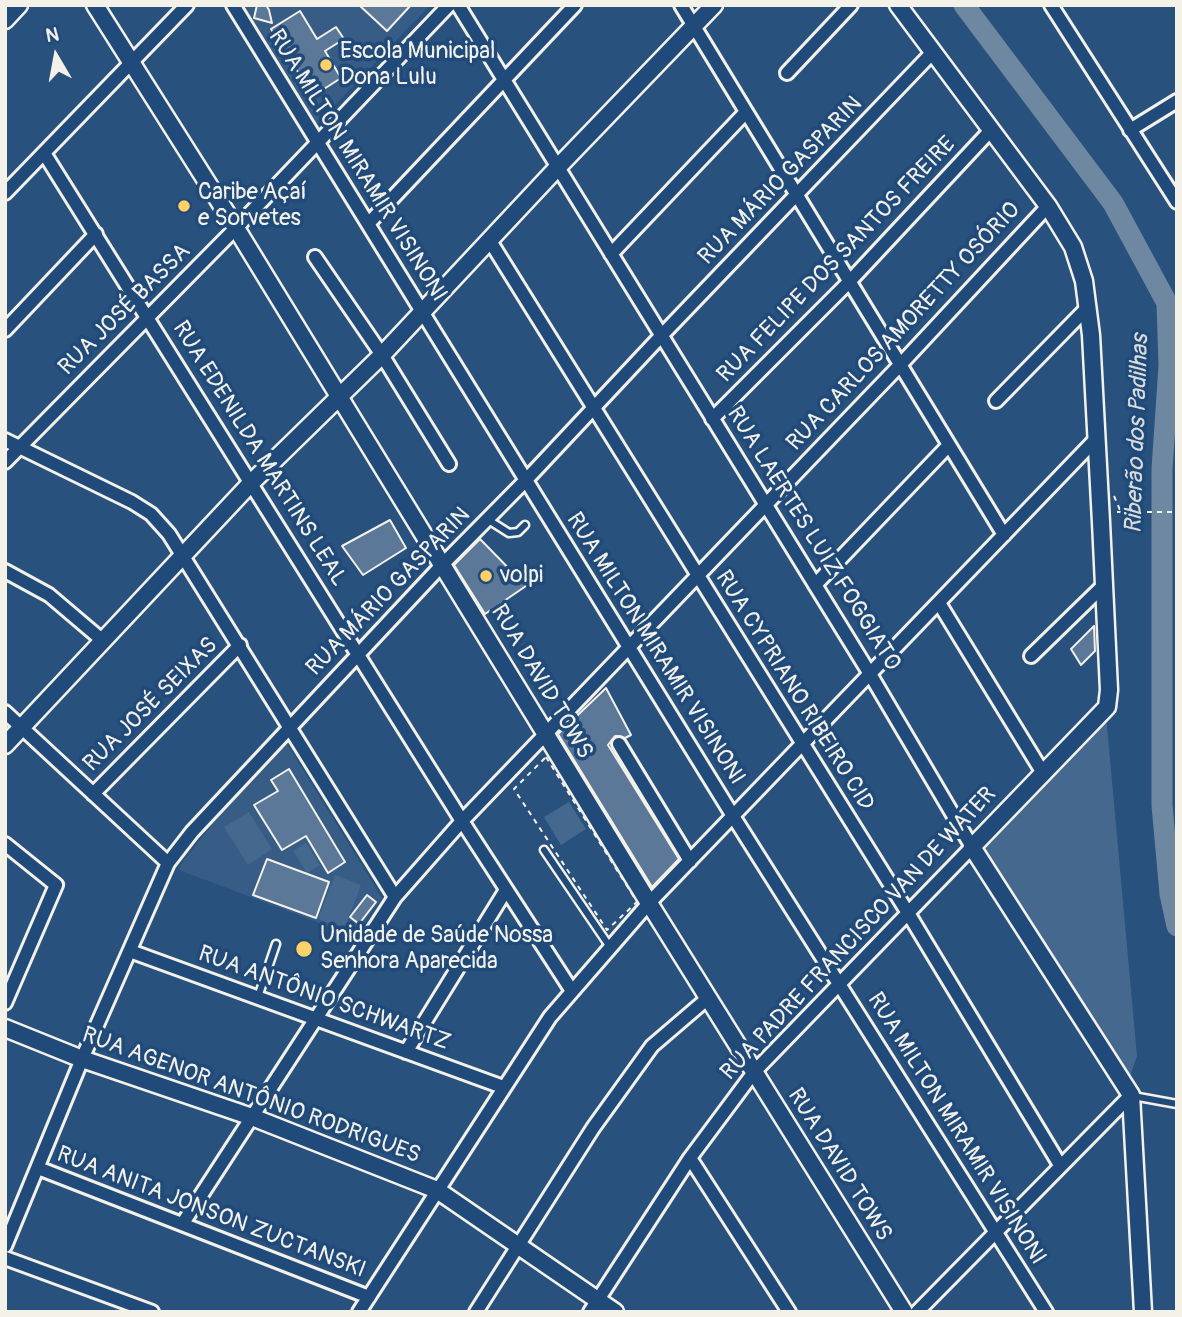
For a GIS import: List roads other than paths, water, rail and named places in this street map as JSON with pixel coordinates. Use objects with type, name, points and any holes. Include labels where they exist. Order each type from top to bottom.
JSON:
[{"type":"street","points":[[5,20],[19,5]]},
{"type":"street","name":"RUA DAVID TOWS","points":[[95,5],[236,228],[649,903],[904,1312]]},
{"type":"street","points":[[5,193],[187,5]]},
{"type":"street","name":"RUA MILTON MIRAMIR VISINONI","points":[[233,5],[733,816],[1046,1312]]},
{"type":"street","name":"RUA JOSÉ BASSA","points":[[5,462],[318,144],[449,5]]},
{"type":"street","name":"RUA LAERTES LUIZ FOGGIATO","points":[[458,5],[870,674],[972,847],[1131,1095]]},
{"type":"street","points":[[368,224],[575,5]]},
{"type":"street","points":[[681,5],[1004,535]]},
{"type":"street","points":[[5,746],[251,483],[382,355],[714,5]]},
{"type":"street","points":[[787,73],[851,5]]},
{"type":"street","points":[[898,5],[1048,206],[1073,247],[1084,281],[1088,307],[1104,585],[1031,656]]},
{"type":"street","points":[[1051,5],[1177,202]]},
{"type":"street","name":"RUA MÁRIO GASPARIN","points":[[5,1246],[82,1059],[168,863],[192,832],[442,565],[933,52]]},
{"type":"street","points":[[1130,130],[1177,102]]},
{"type":"street","points":[[611,254],[746,112]]},
{"type":"street","name":"RUA FELIPE DOS SANTOS FREIRE","points":[[712,419],[849,282],[991,130]]},
{"type":"street","name":"RUA EDENILDA MARTINS LEAL","points":[[44,153],[462,821],[572,991]]},
{"type":"street","name":"RUA CARLOS AMORETTY OSÓRIO","points":[[183,1223],[396,897],[462,821],[900,365],[1048,206]]},
{"type":"street","points":[[5,330],[96,234]]},
{"type":"street","name":"RUA CYPRIANO RIBEIRO CID","points":[[490,241],[908,913],[1060,1165]]},
{"type":"street","points":[[315,257],[382,355],[449,464]]},
{"type":"street","points":[[996,401],[1088,307]]},
{"type":"street","points":[[359,1312],[550,1017],[649,903],[1096,439]]},
{"type":"street","points":[[5,440],[151,514],[169,534],[396,897]]},
{"type":"street","points":[[815,585],[949,445]]},
{"type":"street","points":[[5,571],[49,595],[102,640]]},
{"type":"street","name":"RUA PADRE FRANCISCO VAN DE WATER","points":[[594,1306],[690,1158],[754,1072],[1107,707],[1110,690],[1104,585]]},
{"type":"street","points":[[939,603],[1043,773]]},
{"type":"street","name":"RUA JOSÉ SEIXAS","points":[[93,794],[240,645]]},
{"type":"street","points":[[5,712],[168,863]]},
{"type":"street","points":[[619,744],[690,861]]},
{"type":"street","points":[[5,844],[55,885],[5,1003]]},
{"type":"street","points":[[406,1052],[506,890]]},
{"type":"street","name":"RUA ANTÔNIO SCHWARTZ","points":[[130,951],[503,1087]]},
{"type":"street","points":[[476,1312],[593,1128],[652,1046],[708,998]]},
{"type":"street","name":"RUA AGENOR ANTÔNIO RODRIGUES","points":[[5,1028],[82,1059],[252,1117],[437,1190],[518,1246],[594,1306],[615,1312]]},
{"type":"street","points":[[917,1312],[1131,1095]]},
{"type":"street","points":[[1131,1095],[1143,1312]]},
{"type":"street","points":[[690,1158],[789,1312]]},
{"type":"street","name":"RUA ANITA JONSON ZUCTANSKI","points":[[38,1168],[369,1297]]},
{"type":"street","points":[[5,1258],[152,1312]]},
{"type":"lane","points":[[487,520],[509,533],[518,532],[525,525]]},
{"type":"lane","points":[[544,850],[610,948]]},
{"type":"lane","points":[[258,997],[276,944]]},
{"type":"lane","points":[[1131,1095],[1177,1104]]},
{"type":"waterway","name":"Riberão dos Padilhas","points":[[964,5],[1113,203],[1167,303],[1169,366],[1162,469],[1162,805],[1170,894],[1177,926]]},
{"type":"place","name":"Escola Municipal Dona Lulu","points":[[326,65]]},
{"type":"place","name":"Caribe Açaí e Sorvetes","points":[[184,206]]},
{"type":"place","name":"volpi","points":[[486,576]]},
{"type":"place","name":"Unidade de Saúde Nossa Senhora Aparecida","points":[[304,949]]}]
